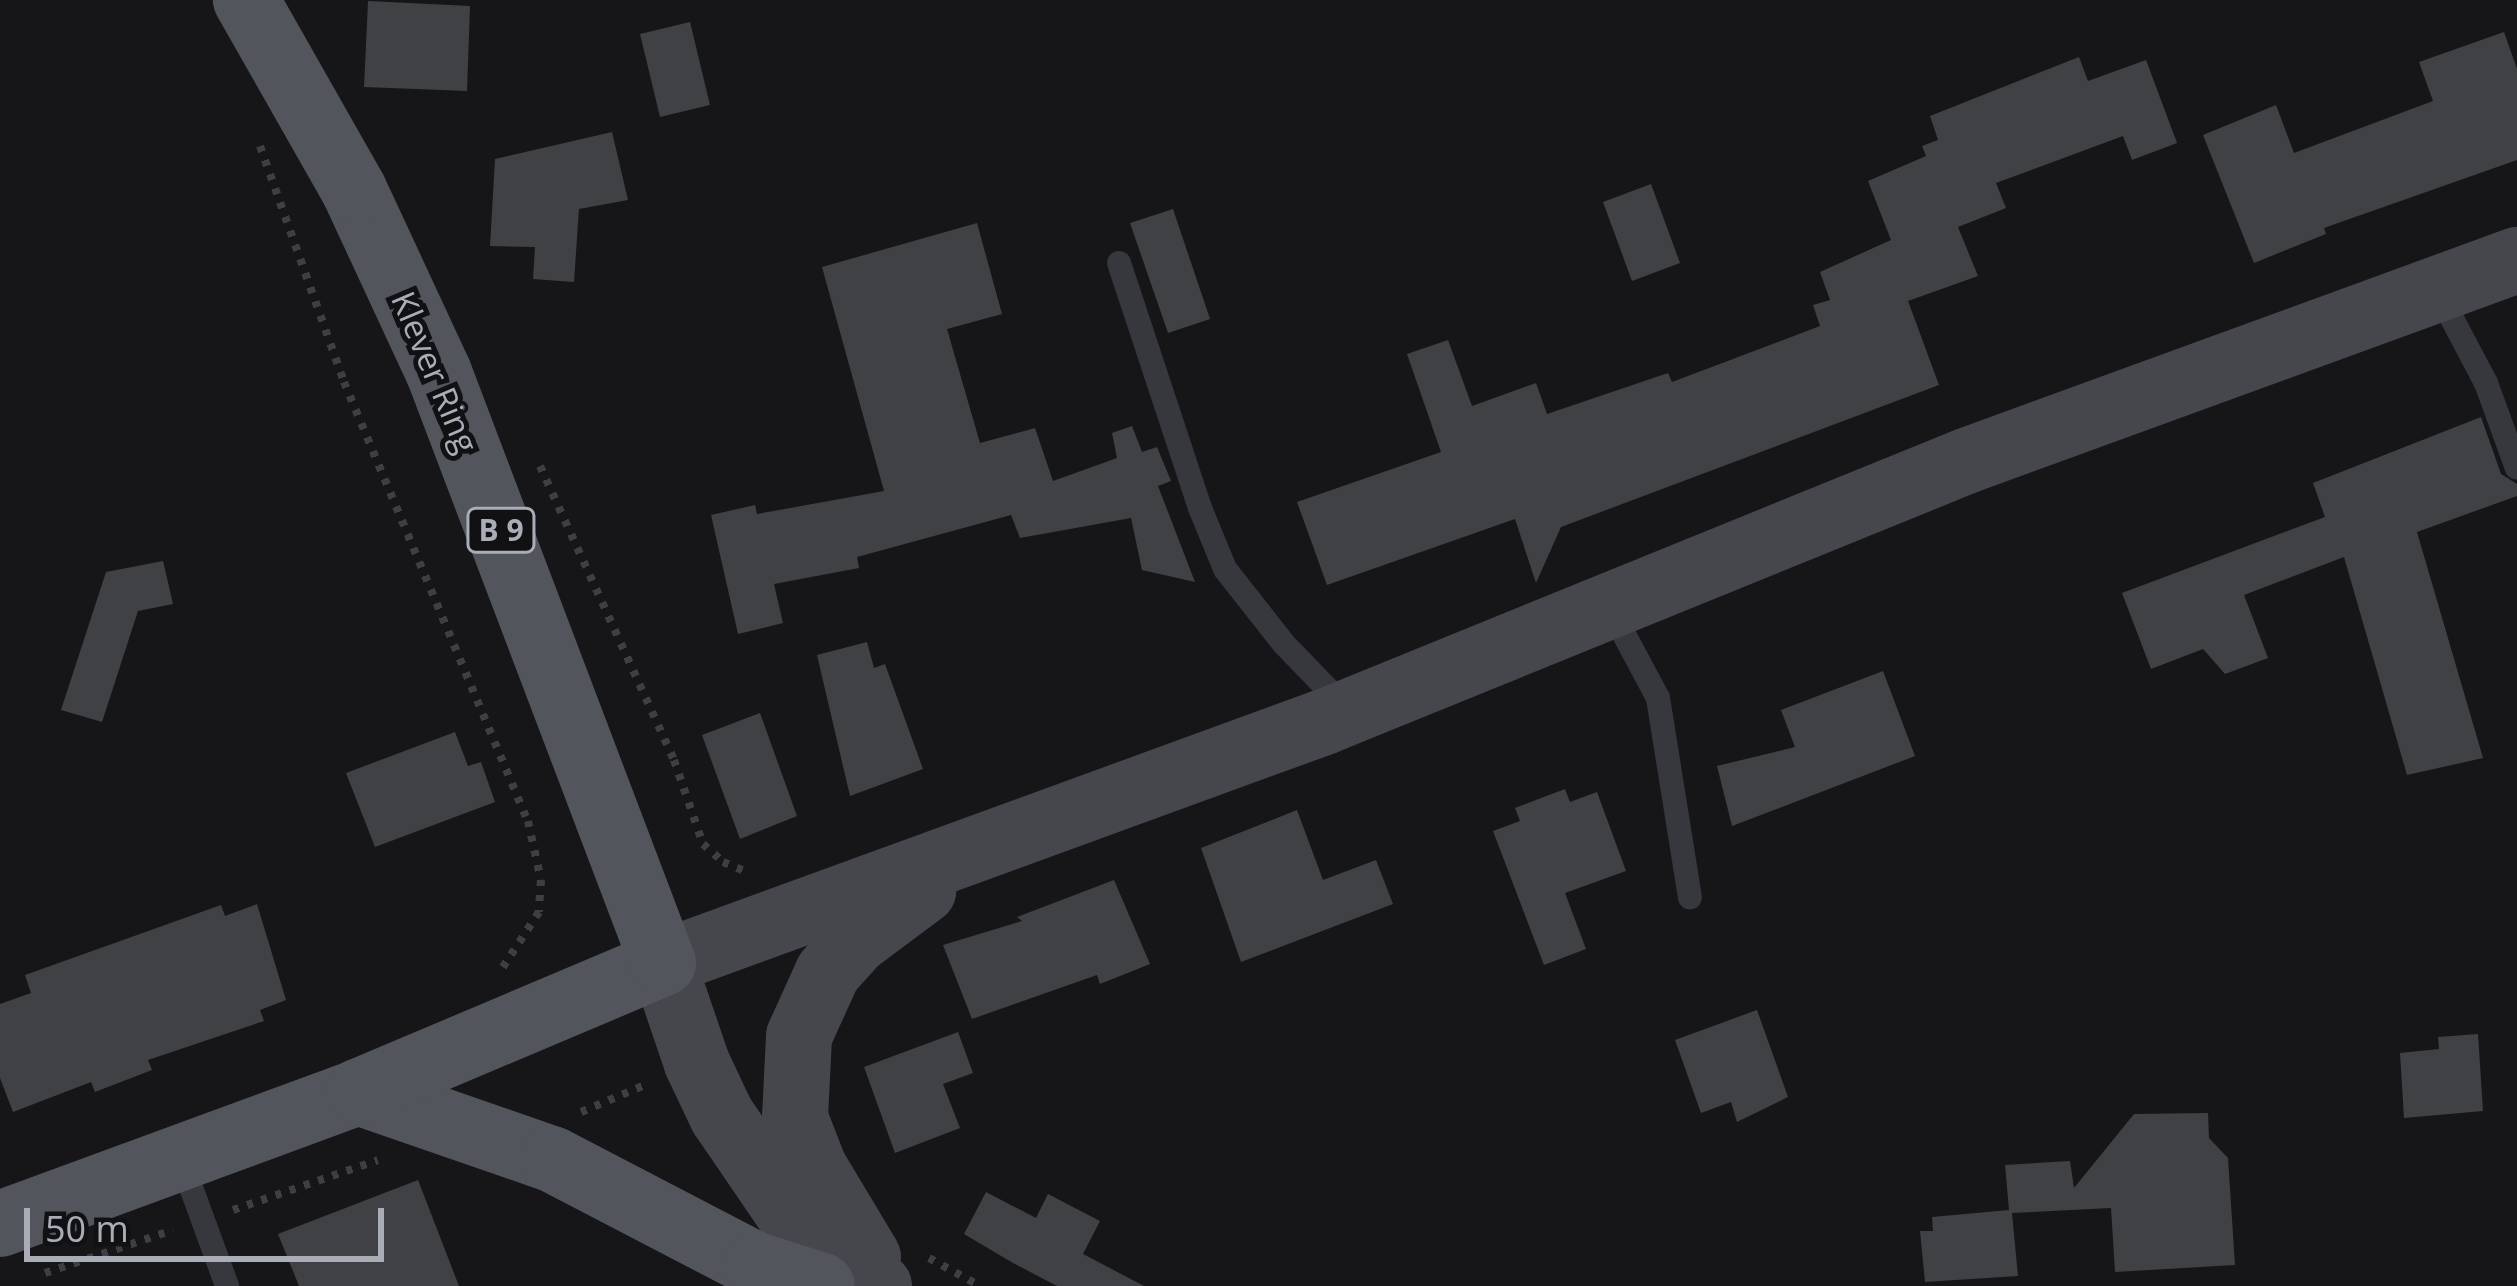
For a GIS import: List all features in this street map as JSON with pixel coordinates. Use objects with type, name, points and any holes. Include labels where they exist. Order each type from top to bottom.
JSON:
[{"type":"main road","name":"Klever Ring","points":[[246,0],[354,190],[439,373],[663,963]]},
{"type":"main road","points":[[14,1251],[180,1158],[358,1092],[663,963]]},
{"type":"main road","points":[[358,1092],[552,1160],[756,1265],[822,1286]]},
{"type":"street","points":[[882,1286],[791,1217],[722,1116],[697,1064],[663,963],[1004,843],[1610,608],[1966,460],[2517,260]]},
{"type":"street","points":[[882,1286],[802,1142],[794,1097],[799,1036],[828,972],[856,941],[897,906],[1004,843]]},
{"type":"lane","points":[[1120,263],[1225,569],[1284,644],[1350,711]]},
{"type":"lane","points":[[2437,290],[2486,383],[2517,468]]},
{"type":"lane","points":[[1610,608],[1658,698],[1690,898]]},
{"type":"lane","points":[[180,1158],[227,1286]]},
{"type":"path","points":[[255,134],[344,382],[528,821],[541,880],[539,912],[514,956]]},
{"type":"path","points":[[635,672],[704,844],[723,862],[747,871],[753,884]]},
{"type":"path","points":[[14,1251],[203,1220],[396,1153]]},
{"type":"building","points":[[368,1],[470,6],[467,91],[364,87]]},
{"type":"building","points":[[690,22],[710,105],[660,117],[640,34]]},
{"type":"building","points":[[2504,32],[2517,69],[2517,160],[2324,228],[2326,234],[2254,263],[2203,135],[2276,105],[2294,153],[2433,101],[2419,62]]},
{"type":"building","points":[[2079,57],[2088,81],[2146,60],[2177,143],[2132,160],[2123,136],[1996,183],[2006,208],[1958,227],[1978,276],[1908,301],[1939,385],[1561,527],[1536,583],[1515,519],[1327,585],[1297,502],[1441,452],[1407,354],[1448,340],[1472,406],[1536,383],[1547,414],[1668,373],[1672,382],[1820,326],[1813,305],[1830,300],[1820,272],[1891,240],[1868,181],[1926,156],[1922,146],[1938,140],[1930,116]]},
{"type":"building","points":[[612,132],[628,200],[579,209],[574,282],[533,279],[535,247],[490,246],[495,159]]},
{"type":"building","points":[[1651,184],[1680,263],[1632,281],[1603,202]]},
{"type":"building","points":[[1173,209],[1210,319],[1168,333],[1130,223]]},
{"type":"building","points":[[977,223],[1002,314],[947,329],[980,443],[1035,428],[1053,481],[1117,458],[1112,433],[1132,426],[1142,452],[1157,447],[1171,481],[1158,486],[1195,582],[1142,570],[1131,518],[1020,538],[1011,515],[857,557],[859,568],[774,584],[783,623],[738,634],[711,515],[755,505],[757,514],[884,491],[822,267]]},
{"type":"building","points":[[2481,417],[2501,474],[2517,484],[2517,496],[2417,532],[2483,758],[2407,775],[2344,557],[2244,595],[2268,658],[2225,674],[2203,649],[2151,669],[2122,593],[2325,517],[2313,483]]},
{"type":"building","points":[[163,561],[173,604],[138,611],[102,722],[61,710],[106,572]]},
{"type":"building","points":[[867,642],[874,668],[885,664],[923,769],[850,796],[817,655]]},
{"type":"building","points":[[1883,671],[1915,756],[1732,826],[1717,766],[1795,747],[1781,710]]},
{"type":"building","points":[[760,713],[797,816],[740,839],[702,735]]},
{"type":"building","points":[[455,732],[468,766],[481,762],[495,802],[375,847],[346,773]]},
{"type":"building","points":[[1565,789],[1570,802],[1597,792],[1626,871],[1565,893],[1586,949],[1544,965],[1493,831],[1520,821],[1515,808]]},
{"type":"building","points":[[1297,810],[1323,880],[1376,860],[1393,904],[1241,962],[1201,848]]},
{"type":"building","points":[[1114,880],[1150,964],[1100,984],[1097,975],[972,1019],[943,945],[1022,921],[1017,917]]},
{"type":"building","points":[[257,904],[286,1000],[260,1010],[264,1021],[148,1060],[152,1070],[95,1092],[91,1082],[13,1112],[0,1078],[0,1004],[31,993],[25,975],[221,905],[225,916]]},
{"type":"building","points":[[1757,1010],[1788,1097],[1737,1122],[1731,1102],[1701,1113],[1675,1040]]},
{"type":"building","points":[[958,1032],[973,1073],[943,1084],[960,1128],[895,1153],[864,1067]]},
{"type":"building","points":[[2478,1034],[2483,1111],[2404,1118],[2400,1053],[2439,1049],[2438,1037]]},
{"type":"building","points":[[2208,1113],[2209,1138],[2228,1158],[2235,1265],[2115,1272],[2111,1208],[2012,1213],[2018,1276],[1925,1282],[1920,1231],[1933,1231],[1932,1217],[2009,1210],[2005,1165],[2070,1161],[2074,1188],[2134,1114]]},
{"type":"building","points":[[418,1180],[459,1286],[299,1286],[278,1234]]},
{"type":"building","points":[[986,1192],[1036,1218],[1048,1194],[1100,1221],[1083,1254],[1144,1286],[1057,1286],[964,1234]]}]
